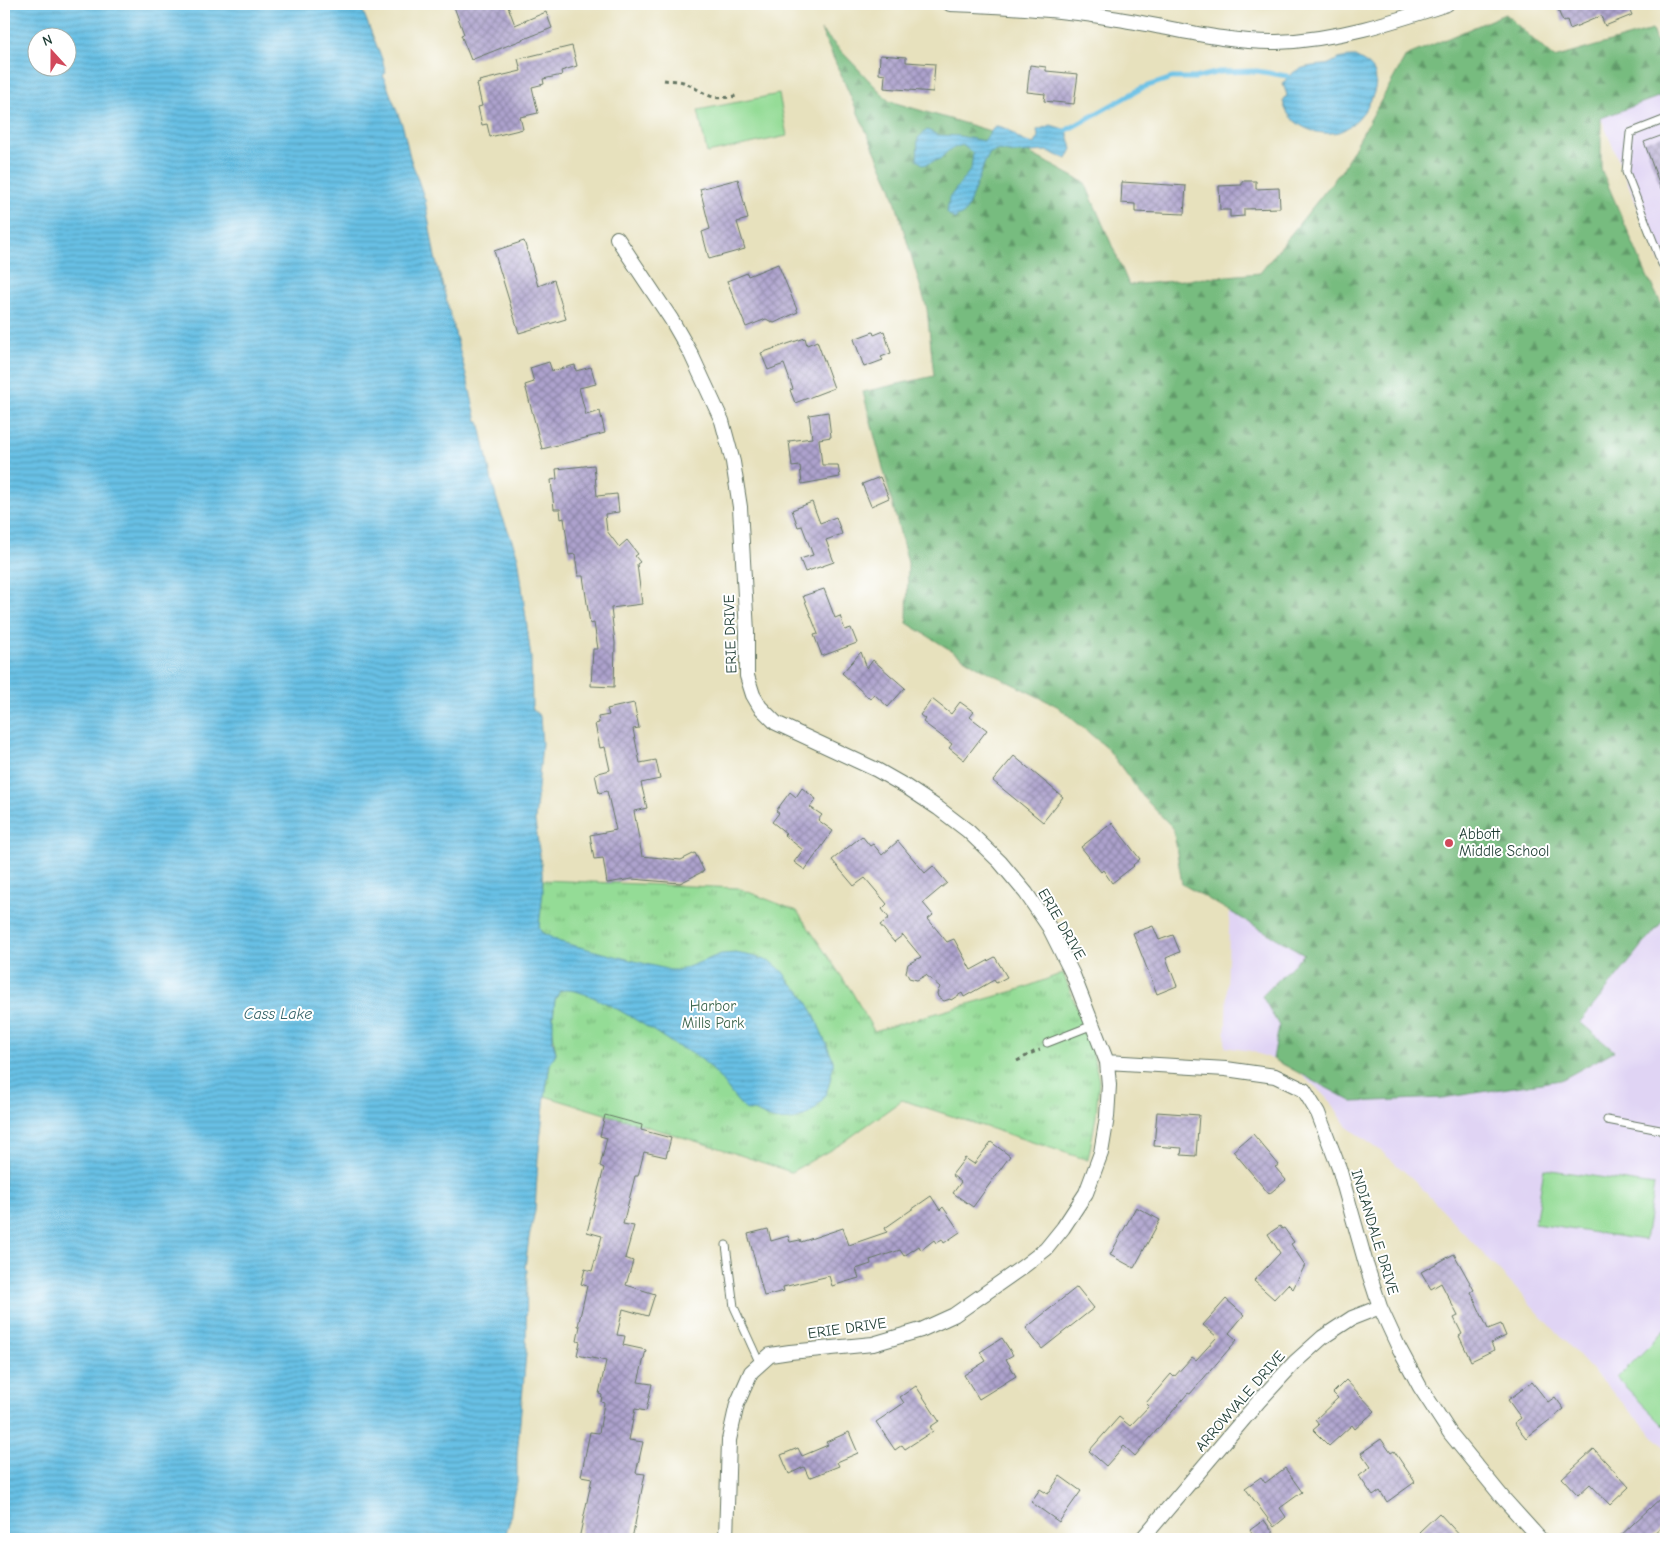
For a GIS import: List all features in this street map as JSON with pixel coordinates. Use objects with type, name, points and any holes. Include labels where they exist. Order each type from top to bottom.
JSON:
[{"type":"street","points":[[950,4],[1052,9],[1246,41],[1278,42],[1307,40],[1349,32],[1401,19],[1447,4]]},
{"type":"street","name":"ERIE DRIVE","points":[[617,238],[671,319],[691,354],[722,421],[733,462],[740,507],[745,587],[747,676],[753,695],[760,707],[776,723],[877,770],[905,786],[968,831],[1000,862],[1026,893],[1049,928],[1073,975],[1107,1062],[1109,1085],[1107,1116],[1101,1152],[1086,1193],[1063,1228],[1046,1249],[1017,1272],[962,1309],[921,1330],[873,1344],[770,1355],[751,1372],[737,1404],[729,1440],[726,1539]]},
{"type":"street","name":"INDIANDALE DRIVE","points":[[1107,1062],[1226,1069],[1275,1076],[1304,1090],[1318,1113],[1339,1168],[1380,1307],[1398,1346],[1420,1387],[1450,1433],[1497,1491],[1540,1539]]},
{"type":"street","name":"ARROWVALE DRIVE","points":[[1142,1539],[1259,1401],[1295,1362],[1323,1337],[1352,1318],[1380,1307]]},
{"type":"lane","points":[[1666,119],[1630,133],[1626,172],[1662,264],[1666,269]]},
{"type":"lane","points":[[1047,1043],[1093,1025]]},
{"type":"lane","points":[[1607,1120],[1660,1130],[1666,1135]]},
{"type":"lane","points":[[726,1245],[734,1307],[760,1364]]},
{"type":"path","points":[[664,80],[682,82],[705,95],[722,99],[734,96],[735,102]]},
{"type":"path","points":[[1017,1061],[1034,1052],[1048,1048],[1047,1043]]},
{"type":"shaded area","points":[[1666,94],[1666,276],[1601,118]]},
{"type":"shaded area","name":"Abbott Middle School","points":[[1666,474],[1666,1449],[1414,1180],[1381,1151],[1347,1127],[1333,1105],[1316,1087],[1296,1071],[1272,1059],[1251,1051],[1225,1047],[1239,639]]},
{"type":"green space","points":[[1505,14],[1554,58],[1652,30],[1666,69],[1666,94],[1601,118],[1601,169],[1647,276],[1666,313],[1666,917],[1580,1022],[1614,1051],[1561,1080],[1442,1098],[1353,1102],[1273,1059],[1279,1026],[1262,996],[1304,954],[1182,884],[1173,828],[1144,798],[1107,748],[1057,706],[978,667],[907,623],[908,563],[863,392],[934,376],[927,309],[891,187],[821,30],[889,101],[987,130],[1085,183],[1129,285],[1260,273],[1342,170],[1406,56]]},
{"type":"green space","points":[[779,94],[787,136],[707,153],[698,110]]},
{"type":"green space","name":"Harbor Mills Park","points":[[542,880],[738,888],[797,911],[852,992],[874,1031],[1021,989],[1063,973],[1089,1038],[1099,1080],[1096,1116],[1088,1160],[902,1100],[841,1144],[791,1172],[722,1149],[545,1096],[550,1064],[556,1053],[552,1026],[555,1000],[539,926]]},
{"type":"green space","points":[[1544,1169],[1654,1185],[1645,1240],[1535,1224]]},
{"type":"green space","points":[[1666,1329],[1666,1428],[1617,1378]]},
{"type":"water","name":"Cass Lake","points":[[4,4],[360,4],[382,59],[386,73],[383,75],[403,127],[410,157],[425,200],[435,257],[477,421],[479,421],[494,488],[519,563],[531,658],[532,705],[533,710],[540,716],[542,744],[535,821],[542,871],[543,892],[539,926],[541,932],[560,942],[670,970],[680,970],[721,954],[736,953],[773,963],[783,972],[791,984],[801,992],[813,1012],[833,1060],[828,1087],[819,1105],[804,1116],[795,1119],[773,1119],[753,1111],[747,1111],[714,1072],[696,1055],[675,1045],[636,1020],[601,1001],[570,990],[560,991],[555,1000],[553,1042],[556,1053],[550,1064],[545,1096],[538,1159],[535,1211],[525,1268],[527,1270],[526,1354],[517,1456],[517,1483],[513,1496],[510,1520],[504,1539],[4,1539]]},
{"type":"water","points":[[1347,57],[1355,57],[1372,68],[1376,82],[1371,100],[1353,124],[1338,132],[1323,133],[1304,127],[1291,118],[1285,109],[1283,101],[1287,95],[1283,84],[1291,74],[1306,67],[1326,65]]},
{"type":"water","points":[[1051,125],[1067,130],[1072,149],[1067,159],[1046,151],[1015,153],[999,150],[990,153],[966,212],[954,219],[947,213],[949,198],[971,169],[973,153],[962,145],[949,150],[940,159],[924,165],[917,160],[918,138],[927,130],[938,135],[959,136],[984,141],[995,126],[999,126],[1023,141],[1035,144],[1038,136],[1037,130]]},
{"type":"building","points":[[453,4],[507,4],[515,25],[546,12],[552,28],[471,60],[461,35],[464,34]]},
{"type":"building","points":[[1568,4],[1631,4],[1628,6],[1632,15],[1605,26],[1601,16],[1570,29],[1567,20],[1563,22],[1558,10]]},
{"type":"building","points":[[572,46],[577,66],[561,71],[562,75],[543,79],[544,84],[532,87],[538,113],[520,117],[523,129],[490,137],[487,124],[482,125],[478,107],[482,106],[477,84],[480,83],[479,81],[521,71],[518,59]]},
{"type":"building","points":[[880,55],[906,57],[906,62],[935,64],[933,92],[884,88],[885,75],[879,74]]},
{"type":"building","points":[[1030,65],[1046,67],[1046,71],[1078,74],[1074,104],[1044,101],[1045,94],[1027,92]]},
{"type":"building","points":[[1666,134],[1666,199],[1665,199],[1644,142]]},
{"type":"building","points":[[738,179],[748,219],[737,222],[745,249],[709,259],[702,232],[710,229],[700,189]]},
{"type":"building","points":[[1242,181],[1256,181],[1256,189],[1279,188],[1280,208],[1244,209],[1244,216],[1230,217],[1230,210],[1220,210],[1219,186],[1242,185]]},
{"type":"building","points":[[1122,182],[1186,186],[1184,214],[1135,212],[1135,204],[1121,203]]},
{"type":"building","points":[[524,241],[538,286],[554,280],[566,319],[519,333],[494,251]]},
{"type":"building","points":[[778,264],[798,312],[774,323],[766,319],[746,327],[727,281],[747,273],[748,276]]},
{"type":"building","points":[[884,331],[891,353],[881,357],[883,360],[864,367],[854,339],[873,332],[874,335]]},
{"type":"building","points":[[805,338],[807,345],[817,341],[834,388],[795,403],[790,390],[793,389],[784,364],[768,370],[761,353]]},
{"type":"building","points":[[549,362],[552,371],[575,365],[576,371],[591,367],[596,384],[579,388],[586,415],[600,411],[605,433],[542,449],[525,385],[534,382],[530,368]]},
{"type":"building","points":[[828,412],[831,437],[819,439],[822,465],[838,465],[840,477],[802,484],[800,466],[792,467],[789,441],[812,438],[809,415]]},
{"type":"building","points":[[594,465],[597,496],[617,494],[619,512],[605,514],[607,531],[619,547],[627,540],[638,554],[635,556],[640,562],[637,564],[642,604],[611,608],[615,643],[614,687],[591,686],[593,649],[598,649],[594,623],[590,624],[583,576],[578,576],[575,554],[569,555],[564,518],[561,519],[560,509],[554,509],[551,480],[557,479],[556,469]]},
{"type":"building","points":[[880,477],[889,498],[871,506],[862,484]]},
{"type":"building","points":[[812,502],[820,523],[836,517],[842,534],[826,540],[834,562],[805,572],[800,559],[813,555],[802,526],[798,527],[792,510]]},
{"type":"building","points":[[824,589],[835,618],[840,616],[845,630],[851,628],[857,643],[822,656],[814,635],[818,634],[803,596]]},
{"type":"building","points":[[861,652],[867,668],[873,660],[905,688],[888,707],[874,694],[870,699],[842,673]]},
{"type":"building","points":[[932,699],[951,714],[960,702],[974,712],[970,717],[987,730],[964,760],[949,748],[952,744],[923,722],[925,719],[920,715]]},
{"type":"building","points":[[634,703],[639,728],[633,729],[640,763],[656,760],[660,779],[641,783],[647,808],[634,811],[642,856],[681,860],[695,853],[704,871],[680,883],[632,879],[607,883],[603,858],[594,859],[590,835],[616,830],[607,791],[599,793],[595,774],[610,770],[605,747],[600,748],[595,724],[599,723],[598,717],[609,715],[607,709]]},
{"type":"building","points":[[1014,756],[1063,797],[1043,822],[993,781]]},
{"type":"building","points":[[802,788],[816,799],[810,807],[822,815],[818,820],[833,831],[805,870],[794,862],[803,850],[784,835],[786,833],[772,822],[779,813],[776,811],[790,792],[796,797]]},
{"type":"building","points":[[1112,823],[1140,859],[1112,883],[1103,870],[1101,872],[1081,847]]},
{"type":"building","points":[[862,836],[870,846],[873,844],[882,855],[898,841],[925,873],[933,866],[947,883],[923,903],[933,915],[928,919],[947,942],[954,939],[971,970],[995,957],[1007,977],[996,983],[994,980],[964,997],[962,993],[951,1000],[944,1001],[938,997],[937,993],[940,987],[926,975],[917,980],[909,978],[906,972],[908,964],[921,957],[903,935],[894,942],[880,925],[889,918],[882,909],[887,904],[865,878],[854,886],[832,860]]},
{"type":"building","points":[[1153,926],[1159,940],[1173,935],[1180,952],[1166,958],[1177,986],[1157,994],[1133,933]]},
{"type":"building","points":[[1157,1112],[1199,1115],[1196,1156],[1181,1155],[1182,1148],[1154,1146]]},
{"type":"building","points":[[605,1115],[642,1125],[641,1130],[671,1138],[666,1157],[644,1152],[638,1176],[635,1176],[623,1224],[634,1226],[625,1258],[633,1261],[626,1285],[655,1294],[648,1316],[623,1309],[617,1335],[625,1336],[623,1345],[646,1350],[638,1382],[652,1384],[646,1411],[635,1409],[629,1440],[643,1442],[636,1473],[645,1474],[632,1539],[579,1539],[592,1478],[581,1476],[590,1432],[599,1433],[604,1403],[601,1402],[602,1395],[599,1394],[606,1361],[577,1355],[580,1342],[577,1341],[580,1326],[578,1326],[587,1286],[581,1284],[585,1269],[592,1271],[602,1236],[587,1232],[604,1168],[600,1166],[607,1138],[600,1136]]},
{"type":"building","points":[[1253,1134],[1279,1165],[1275,1167],[1286,1180],[1269,1194],[1233,1151]]},
{"type":"building","points":[[991,1142],[1010,1156],[973,1207],[953,1193],[961,1182],[952,1175],[965,1158],[974,1164]]},
{"type":"building","points":[[931,1196],[940,1210],[943,1207],[960,1232],[944,1243],[942,1239],[936,1243],[934,1240],[921,1250],[919,1246],[904,1256],[900,1250],[870,1260],[871,1264],[856,1269],[859,1278],[832,1286],[829,1276],[783,1287],[784,1291],[764,1296],[748,1234],[768,1229],[771,1241],[788,1236],[790,1242],[800,1240],[801,1242],[843,1228],[849,1245],[887,1232],[885,1228]]},
{"type":"building","points":[[1136,1207],[1160,1220],[1134,1268],[1110,1255]]},
{"type":"building","points":[[1280,1226],[1282,1229],[1284,1228],[1294,1242],[1291,1244],[1305,1265],[1293,1289],[1288,1284],[1274,1299],[1254,1281],[1280,1253],[1268,1234]]},
{"type":"building","points":[[1454,1254],[1474,1290],[1471,1292],[1488,1329],[1501,1324],[1506,1336],[1491,1343],[1494,1350],[1471,1361],[1459,1336],[1462,1334],[1454,1318],[1458,1316],[1441,1283],[1431,1289],[1421,1272]]},
{"type":"building","points":[[1077,1287],[1094,1308],[1042,1349],[1026,1328]]},
{"type":"building","points":[[1226,1299],[1244,1315],[1229,1333],[1237,1340],[1190,1394],[1188,1393],[1135,1456],[1124,1446],[1106,1466],[1089,1451],[1119,1417],[1130,1426],[1149,1406],[1146,1403],[1171,1374],[1174,1377],[1192,1357],[1196,1360],[1217,1337],[1203,1325]]},
{"type":"building","points":[[1002,1338],[1013,1355],[1006,1359],[1016,1376],[979,1399],[964,1375],[986,1361],[980,1352]]},
{"type":"building","points":[[1346,1380],[1375,1411],[1355,1429],[1352,1425],[1329,1446],[1313,1430],[1319,1425],[1315,1420],[1338,1398],[1333,1393]]},
{"type":"building","points":[[1532,1382],[1548,1402],[1555,1397],[1564,1409],[1526,1438],[1514,1423],[1521,1418],[1508,1400]]},
{"type":"building","points":[[916,1386],[939,1421],[930,1427],[933,1431],[905,1449],[902,1445],[895,1450],[876,1422],[904,1403],[900,1397]]},
{"type":"building","points":[[849,1432],[858,1453],[837,1462],[839,1466],[809,1478],[804,1467],[789,1474],[781,1455],[798,1448],[802,1456],[828,1445],[826,1442]]},
{"type":"building","points":[[1381,1439],[1391,1453],[1394,1451],[1415,1482],[1387,1502],[1380,1491],[1373,1496],[1359,1476],[1371,1467],[1361,1453]]},
{"type":"building","points":[[1594,1449],[1629,1487],[1610,1505],[1590,1484],[1578,1495],[1562,1478]]},
{"type":"building","points":[[1285,1468],[1302,1492],[1280,1508],[1286,1517],[1274,1527],[1245,1488],[1261,1477],[1265,1483]]},
{"type":"building","points":[[1060,1476],[1081,1491],[1059,1522],[1031,1502],[1040,1489],[1048,1494]]},
{"type":"building","points":[[1666,1493],[1666,1523],[1649,1539],[1617,1539]]},
{"type":"building","points":[[1439,1513],[1463,1539],[1426,1539],[1419,1532]]},
{"type":"building","points":[[1264,1520],[1274,1534],[1267,1539],[1257,1539],[1250,1530]]},
{"type":"waterway","points":[[1067,130],[1142,88],[1172,78],[1195,78],[1219,72],[1257,71],[1287,76]]},
{"type":"place","name":"Abbott Middle School","points":[[1449,843]]}]
